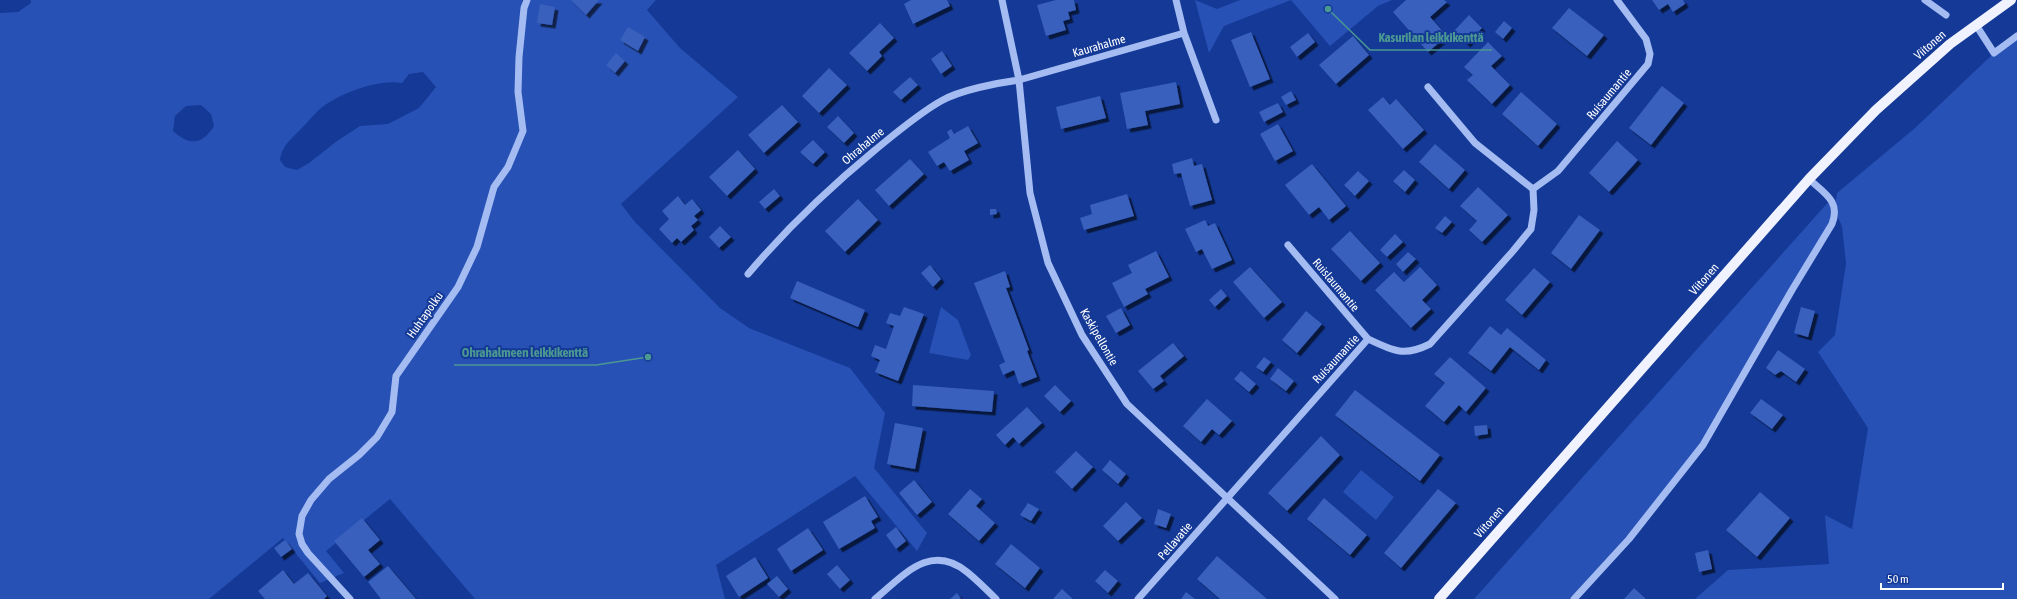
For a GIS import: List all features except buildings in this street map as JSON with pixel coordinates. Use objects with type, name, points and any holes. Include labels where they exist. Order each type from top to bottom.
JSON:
[{"type":"main road","name":"Viitonen","points":[[1439,599],[1809,179],[1876,110],[1950,44],[2011,0]]},
{"type":"street","name":"Huhtapolku","points":[[350,599],[308,553],[302,544],[300,534],[302,516],[311,500],[329,479],[359,455],[377,437],[392,412],[396,376],[458,287],[477,247],[494,188],[508,167],[523,130],[518,92],[519,57],[524,8],[527,0]]},
{"type":"street","name":"Kaskipellontie","points":[[1002,0],[1020,80],[1032,201],[1048,263],[1082,335],[1127,404],[1336,599]]},
{"type":"street","points":[[1176,0],[1184,33],[1216,120]]},
{"type":"street","name":"Ruisaumantie","points":[[1227,497],[1368,339],[1393,352],[1417,351],[1430,344],[1530,229],[1534,210],[1533,189],[1558,171],[1648,64],[1650,54],[1646,39],[1617,0]]},
{"type":"street","points":[[1924,0],[1946,15]]},
{"type":"street","points":[[1976,25],[1994,53],[2017,36]]},
{"type":"street","name":"Kaurahalme","points":[[1020,80],[1184,33]]},
{"type":"street","name":"Ohrahalme","points":[[748,274],[778,239],[838,182],[893,135],[941,100],[998,83],[1020,80]]},
{"type":"street","points":[[1428,87],[1475,143],[1533,189]]},
{"type":"street","points":[[1574,599],[1629,539],[1703,445],[1792,290],[1832,224],[1836,214],[1835,207],[1831,199],[1809,179]]},
{"type":"street","name":"Ruislaumantie","points":[[1288,245],[1368,339]]},
{"type":"street","name":"Pellavatie","points":[[1138,599],[1227,497]]},
{"type":"street","points":[[875,599],[913,569],[924,563],[939,559],[966,571],[996,599]]},
{"type":"shaded area","points":[[31,0],[522,0],[524,7],[527,0],[656,0],[647,10],[680,48],[738,97],[621,204],[635,222],[720,308],[749,328],[850,368],[885,413],[874,468],[927,533],[917,551],[855,476],[716,565],[725,599],[475,599],[390,499],[326,551],[344,573],[320,583],[283,538],[209,599],[0,599],[0,13],[18,12],[31,3]],"holes":[[[423,72],[436,87],[419,108],[388,124],[360,126],[297,170],[285,167],[280,160],[281,155],[290,140],[318,110],[329,102],[349,92],[371,85],[392,82],[402,83],[409,74]],[[201,105],[211,114],[214,126],[205,137],[200,140],[190,141],[179,136],[173,131],[175,116],[186,106]]]},
{"type":"shaded area","points":[[1195,0],[1217,9],[1240,0],[1291,0],[1224,26],[1209,53]]},
{"type":"shaded area","points":[[1291,0],[1392,0],[1378,6],[1330,46]]},
{"type":"shaded area","points":[[2017,36],[2017,599],[1695,599],[1728,570],[1829,564],[1825,515],[1852,529],[1868,428],[1818,352],[1835,335],[1846,264],[1842,226],[1836,214],[1703,445],[1574,599],[1474,599],[1831,199],[1835,206],[1837,193],[1915,128],[1994,53]]},
{"type":"shaded area","points":[[941,307],[958,320],[971,355],[968,360],[929,353]]},
{"type":"shaded area","points":[[1361,470],[1394,497],[1376,520],[1343,492]]},
{"type":"place","name":"Kasurilan leikkikenttä","points":[[1328,9]]},
{"type":"place","name":"Ohrahalmeen leikkikenttä","points":[[648,357]]}]
